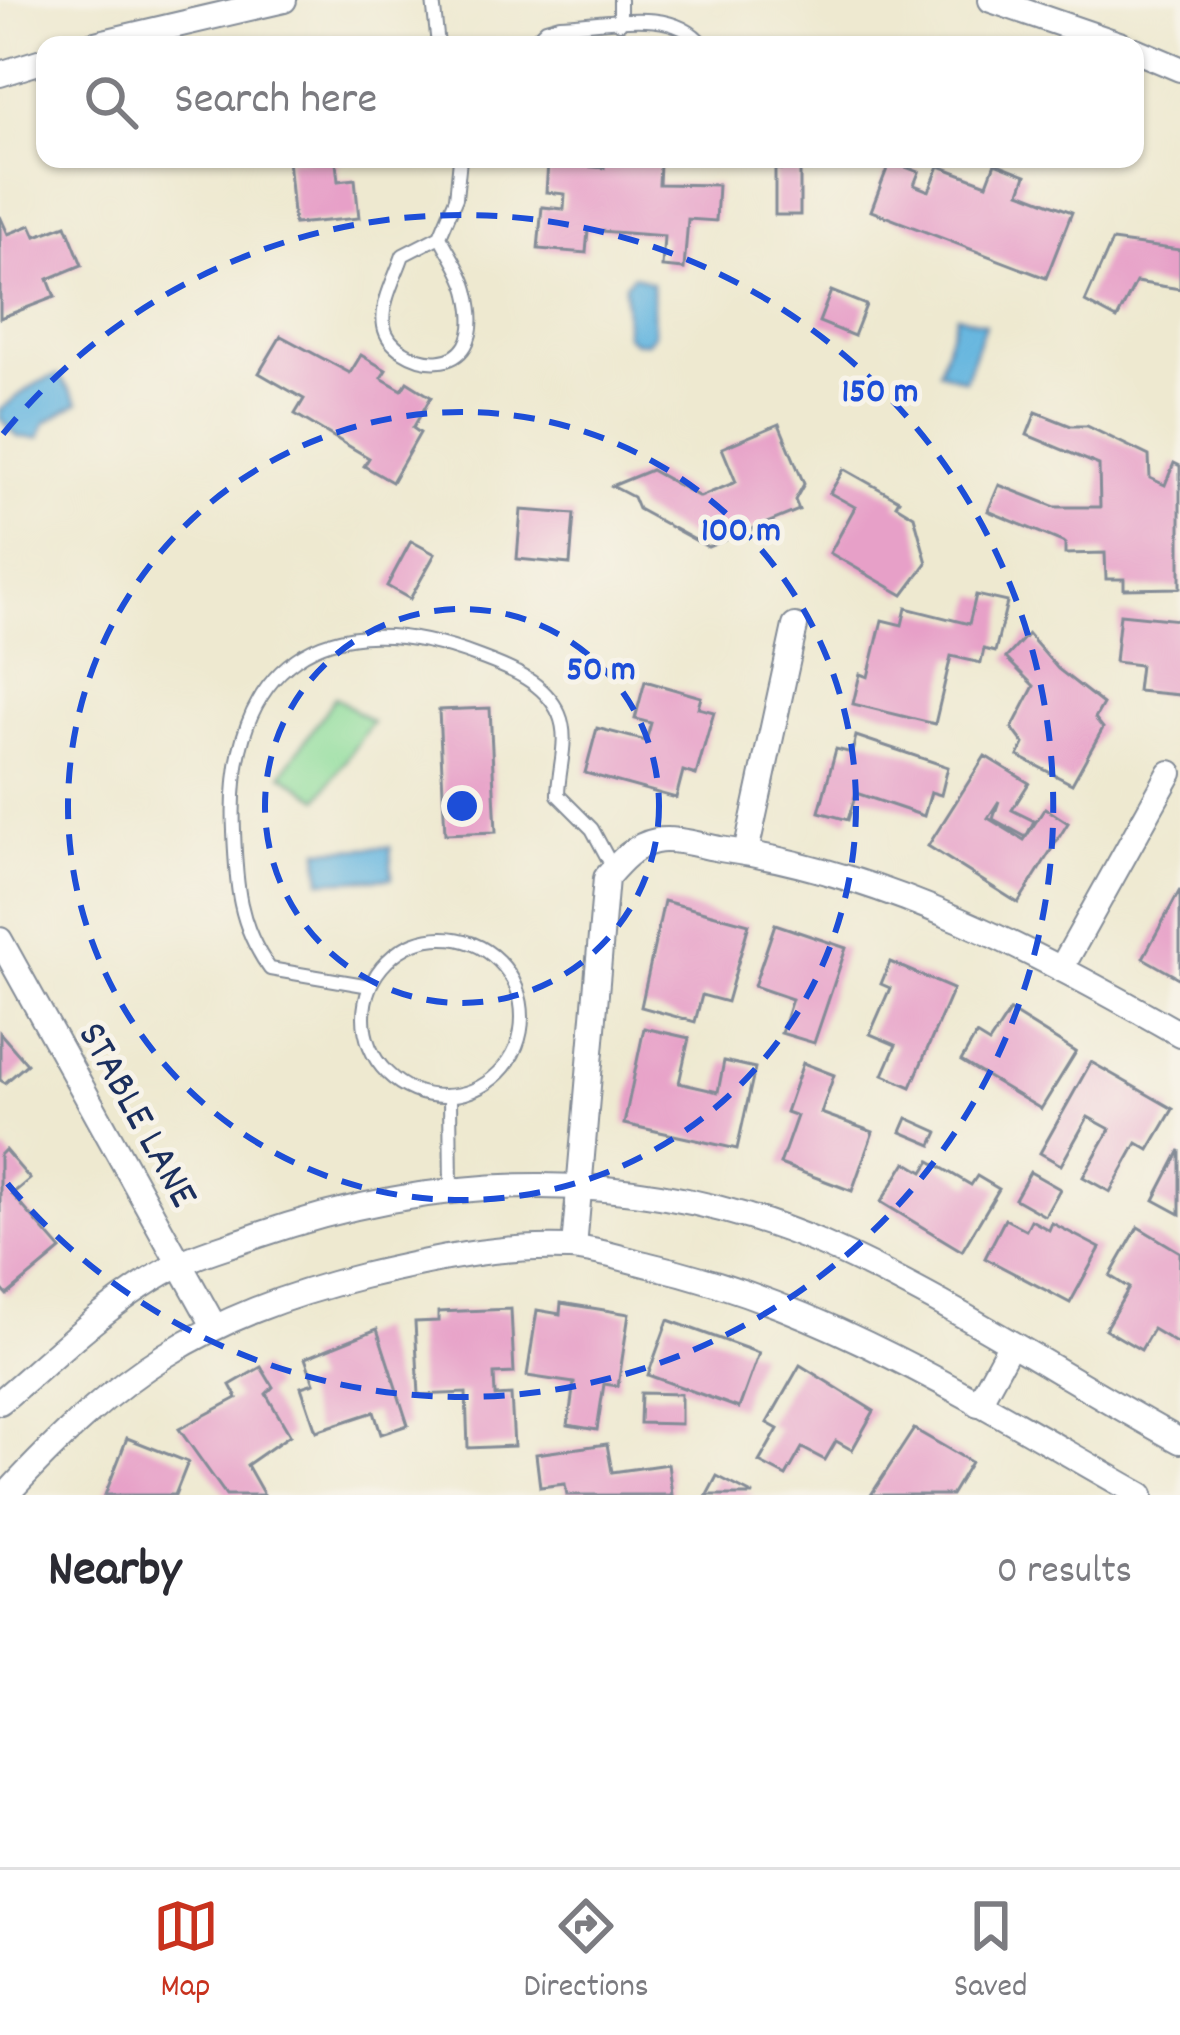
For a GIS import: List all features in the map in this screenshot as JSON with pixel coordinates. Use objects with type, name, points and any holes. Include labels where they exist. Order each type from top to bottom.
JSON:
[{"type":"street","points":[[130,36],[284,0]]},
{"type":"street","points":[[991,0],[1096,36]]},
{"type":"street","points":[[1144,54],[1180,69]]},
{"type":"street","points":[[0,74],[36,63]]},
{"type":"street","points":[[746,853],[795,626]]},
{"type":"street","points":[[1062,967],[1170,773]]},
{"type":"street","points":[[574,1248],[606,878],[625,856],[657,840],[746,853],[862,884],[968,922],[1062,967],[1180,1034]]},
{"type":"street","name":"STABLE LANE","points":[[0,940],[213,1324]]},
{"type":"street","points":[[0,1402],[88,1326],[179,1264],[303,1220],[394,1198],[579,1183],[727,1211],[821,1243],[916,1290],[1180,1441]]},
{"type":"street","points":[[6,1495],[126,1380],[213,1324],[308,1290],[410,1265],[491,1250],[574,1248],[710,1279],[799,1311],[978,1403],[1141,1495]]},
{"type":"street","points":[[978,1403],[1009,1347]]},
{"type":"lane","points":[[433,0],[437,36]]},
{"type":"lane","points":[[620,0],[620,22]]},
{"type":"lane","points":[[538,36],[546,28],[560,25],[620,22],[679,24],[693,36]]},
{"type":"lane","points":[[440,236],[468,292],[471,325],[466,349],[456,360],[439,364],[391,341],[384,330],[383,312],[403,255],[440,236],[456,198],[459,168]]},
{"type":"lane","points":[[370,986],[270,969],[252,945],[237,902],[233,819],[239,752],[256,705],[291,658],[324,644],[371,634],[439,641],[524,674],[558,711],[563,735],[558,795],[592,830],[614,869]]},
{"type":"lane","points":[[425,940],[462,940],[507,971],[521,1005],[519,1042],[500,1073],[485,1084],[450,1096],[414,1091],[374,1056],[364,1021],[370,986],[392,956],[425,940]]},
{"type":"lane","points":[[450,1096],[451,1191]]},
{"type":"green space","points":[[335,697],[372,722],[319,799],[282,774]]},
{"type":"water","points":[[634,275],[652,283],[654,334],[647,342],[634,342],[626,335],[625,284]]},
{"type":"water","points":[[957,315],[985,324],[965,380],[939,371]]},
{"type":"water","points":[[59,375],[78,403],[45,423],[39,438],[18,437],[0,418],[0,410],[35,385]]},
{"type":"water","points":[[390,847],[392,878],[321,881],[319,850]]},
{"type":"building","points":[[289,168],[337,168],[338,181],[355,179],[359,218],[294,224]]},
{"type":"building","points":[[548,168],[660,168],[659,184],[718,185],[716,221],[688,219],[684,269],[662,267],[664,236],[588,230],[586,253],[538,249],[542,207],[564,209],[565,194],[546,192]]},
{"type":"building","points":[[887,168],[919,172],[914,185],[929,191],[938,168],[987,184],[993,168],[1008,168],[1026,175],[1020,192],[1072,212],[1046,278],[871,211]]},
{"type":"building","points":[[775,169],[800,170],[800,215],[775,215]]},
{"type":"building","points":[[0,216],[8,234],[31,225],[36,236],[66,225],[82,265],[48,279],[55,297],[0,318]]},
{"type":"building","points":[[1112,241],[1180,250],[1180,289],[1136,282],[1117,319],[1085,302]]},
{"type":"building","points":[[831,291],[866,305],[854,336],[819,322]]},
{"type":"building","points":[[281,336],[350,373],[361,355],[386,370],[381,378],[402,390],[407,382],[431,397],[413,428],[420,433],[392,482],[364,466],[369,458],[295,414],[304,399],[259,373]]},
{"type":"building","points":[[1036,412],[1071,426],[1087,426],[1149,456],[1150,478],[1165,485],[1174,463],[1180,466],[1180,588],[1124,589],[1124,579],[1106,579],[1105,553],[1065,554],[1065,543],[988,511],[999,485],[1055,507],[1100,507],[1099,465],[1027,435]]},
{"type":"building","points":[[779,424],[804,484],[795,500],[799,510],[708,547],[638,509],[633,497],[612,486],[651,470],[700,497],[736,482],[722,448]]},
{"type":"building","points":[[844,469],[899,500],[896,505],[914,516],[927,563],[903,595],[830,553],[855,507],[830,493]]},
{"type":"building","points":[[521,510],[574,514],[570,564],[517,559]]},
{"type":"building","points":[[411,541],[435,554],[410,599],[387,586]]},
{"type":"building","points":[[976,595],[1007,602],[995,652],[984,649],[981,663],[951,656],[935,724],[853,704],[860,674],[868,677],[882,620],[902,625],[906,608],[969,624]]},
{"type":"building","points":[[1120,614],[1180,620],[1180,695],[1137,691],[1140,665],[1115,662]]},
{"type":"building","points":[[1028,634],[1058,669],[1103,704],[1095,718],[1103,728],[1072,784],[1018,756],[1024,744],[1012,728],[1034,686],[1006,658]]},
{"type":"building","points":[[645,681],[701,697],[698,708],[714,712],[696,775],[683,771],[676,798],[585,773],[597,728],[646,741],[651,723],[635,719]]},
{"type":"building","points":[[490,708],[496,832],[445,834],[439,710]]},
{"type":"building","points":[[856,736],[948,767],[941,795],[931,792],[924,816],[856,793],[848,820],[819,812],[836,749],[852,753]]},
{"type":"building","points":[[985,756],[1029,783],[1012,810],[1034,821],[1026,837],[1045,808],[1068,823],[1018,903],[928,846]],"holes":[[[999,801],[993,819],[1026,837],[988,818]]]},
{"type":"building","points":[[1180,890],[1180,979],[1143,958]]},
{"type":"building","points":[[664,901],[749,924],[727,1002],[702,995],[695,1022],[641,1007]]},
{"type":"building","points":[[775,924],[846,948],[814,1043],[781,1033],[792,999],[754,986]]},
{"type":"building","points":[[890,962],[953,989],[911,1087],[883,1075],[896,1045],[870,1034],[890,988],[881,984]]},
{"type":"building","points":[[1010,1011],[1076,1052],[1041,1109],[961,1061],[976,1035],[989,1043]]},
{"type":"building","points":[[644,1028],[689,1038],[679,1083],[718,1092],[724,1061],[755,1068],[737,1149],[624,1124]]},
{"type":"building","points":[[0,1033],[27,1064],[5,1083],[0,1080]]},
{"type":"building","points":[[1091,1062],[1173,1109],[1149,1150],[1137,1143],[1110,1192],[1083,1177],[1110,1129],[1088,1117],[1061,1165],[1040,1153]]},
{"type":"building","points":[[803,1063],[834,1075],[821,1113],[873,1132],[852,1191],[780,1164],[797,1116],[786,1112]]},
{"type":"building","points":[[907,1118],[938,1132],[932,1145],[901,1132]]},
{"type":"building","points":[[5,1150],[30,1179],[12,1194],[61,1250],[7,1295],[0,1287],[0,1155]]},
{"type":"building","points":[[1180,1150],[1180,1214],[1154,1200]]},
{"type":"building","points":[[930,1161],[971,1185],[977,1176],[999,1189],[962,1251],[881,1202],[906,1162],[923,1172]]},
{"type":"building","points":[[1030,1172],[1060,1189],[1045,1216],[1015,1199]]},
{"type":"building","points":[[1005,1219],[1026,1230],[1031,1220],[1049,1230],[1052,1223],[1100,1248],[1070,1303],[985,1258]]},
{"type":"building","points":[[1138,1227],[1180,1252],[1178,1344],[1153,1329],[1141,1350],[1105,1329],[1129,1288],[1110,1276]]},
{"type":"building","points":[[561,1303],[629,1314],[618,1386],[604,1384],[597,1430],[568,1425],[574,1383],[527,1376],[537,1310],[560,1314]]},
{"type":"building","points":[[511,1309],[514,1373],[494,1374],[495,1396],[511,1395],[514,1446],[468,1448],[466,1393],[419,1395],[415,1322],[438,1321],[438,1312]]},
{"type":"building","points":[[668,1320],[759,1353],[739,1408],[648,1375]]},
{"type":"building","points":[[377,1329],[408,1425],[381,1434],[374,1412],[316,1431],[301,1387],[314,1383],[305,1358]]},
{"type":"building","points":[[800,1365],[874,1411],[852,1450],[836,1441],[825,1460],[802,1448],[786,1476],[759,1462],[778,1429],[767,1423]]},
{"type":"building","points":[[261,1367],[273,1387],[266,1394],[290,1435],[247,1465],[264,1495],[226,1495],[179,1429],[237,1398],[230,1385]]},
{"type":"building","points":[[641,1393],[681,1394],[681,1424],[640,1423]]},
{"type":"building","points":[[914,1429],[971,1462],[951,1495],[871,1495]]},
{"type":"building","points":[[127,1438],[188,1462],[175,1495],[105,1495]]},
{"type":"building","points":[[607,1444],[612,1472],[668,1464],[672,1495],[567,1495],[565,1484],[540,1487],[536,1454]]},
{"type":"building","points":[[717,1476],[754,1495],[707,1495]]}]
